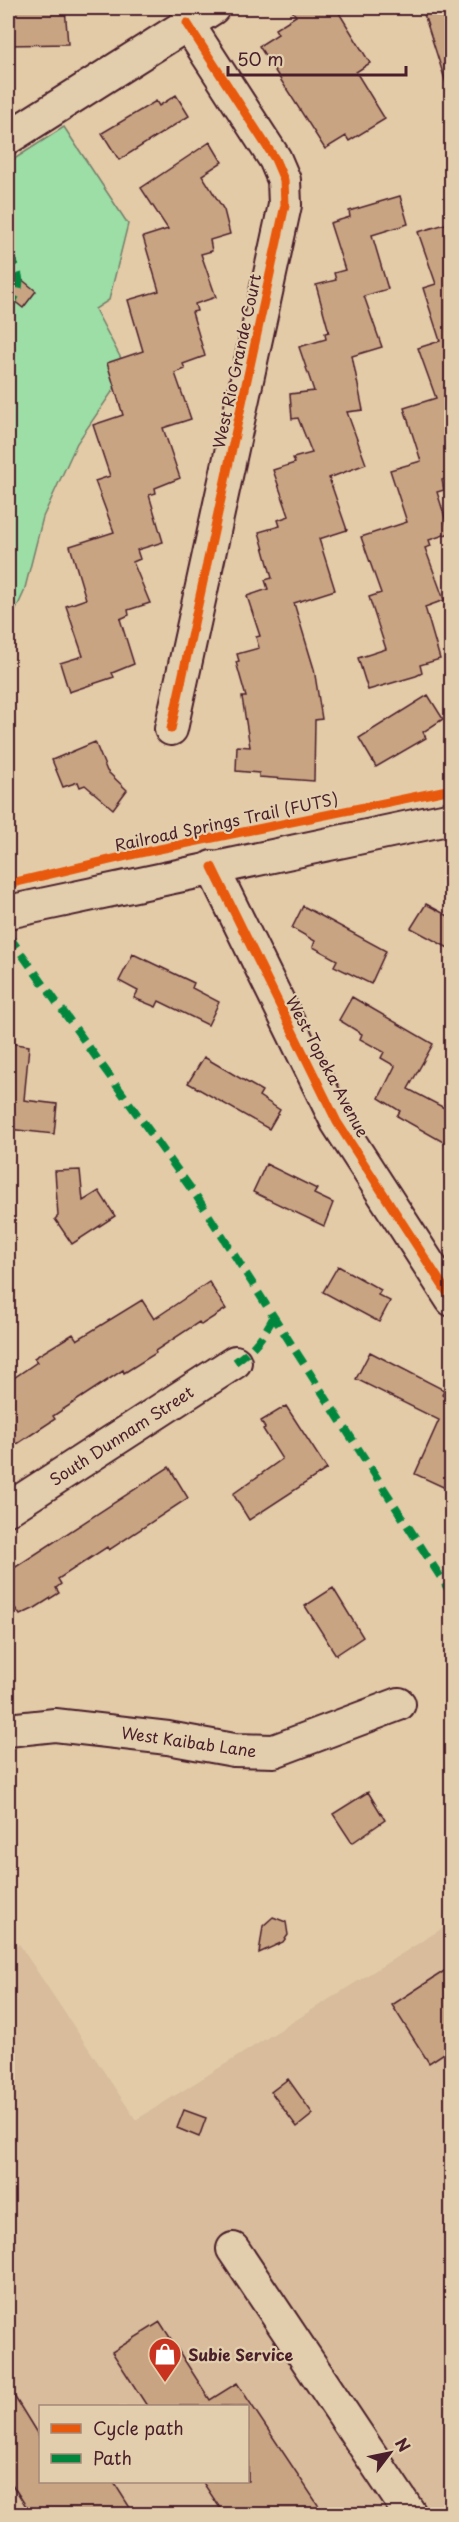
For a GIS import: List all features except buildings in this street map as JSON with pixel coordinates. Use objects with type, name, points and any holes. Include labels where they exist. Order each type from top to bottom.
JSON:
[{"type":"street","points":[[8,138],[200,15]]},
{"type":"street","name":"West Rio Grande Court","points":[[171,729],[285,205],[284,180],[275,159],[200,15]]},
{"type":"street","points":[[8,912],[452,818]]},
{"type":"street","name":"West Topeka Avenue","points":[[212,867],[337,1122],[452,1300]]},
{"type":"street","name":"South Dunnam Street","points":[[8,1509],[235,1362]]},
{"type":"street","name":"West Kaibab Lane","points":[[8,1730],[65,1725],[168,1738],[234,1750],[274,1751],[399,1704]]},
{"type":"street","points":[[233,2248],[410,2514]]},
{"type":"shaded area","points":[[451,1923],[451,2514],[8,2514],[8,1951],[19,1944],[136,2120]]},
{"type":"green space","points":[[64,127],[128,224],[109,300],[95,309],[127,370],[77,443],[43,517],[24,592],[8,627],[8,163]]},
{"type":"marked path","points":[[8,253],[16,268],[19,281],[17,294],[8,309]]},
{"type":"marked path","points":[[8,935],[197,1197],[452,1595]]},
{"type":"marked path","points":[[235,1362],[258,1342],[274,1316]]},
{"type":"cycle path","points":[[171,729],[285,205],[284,180],[275,159],[187,23]]},
{"type":"cycle path","name":"Railroad Springs Trail (FUTS)","points":[[8,884],[135,854],[452,789]]},
{"type":"cycle path","points":[[212,867],[337,1122],[452,1300]]},
{"type":"place","name":"Subie Service","points":[[165,2383]]}]
